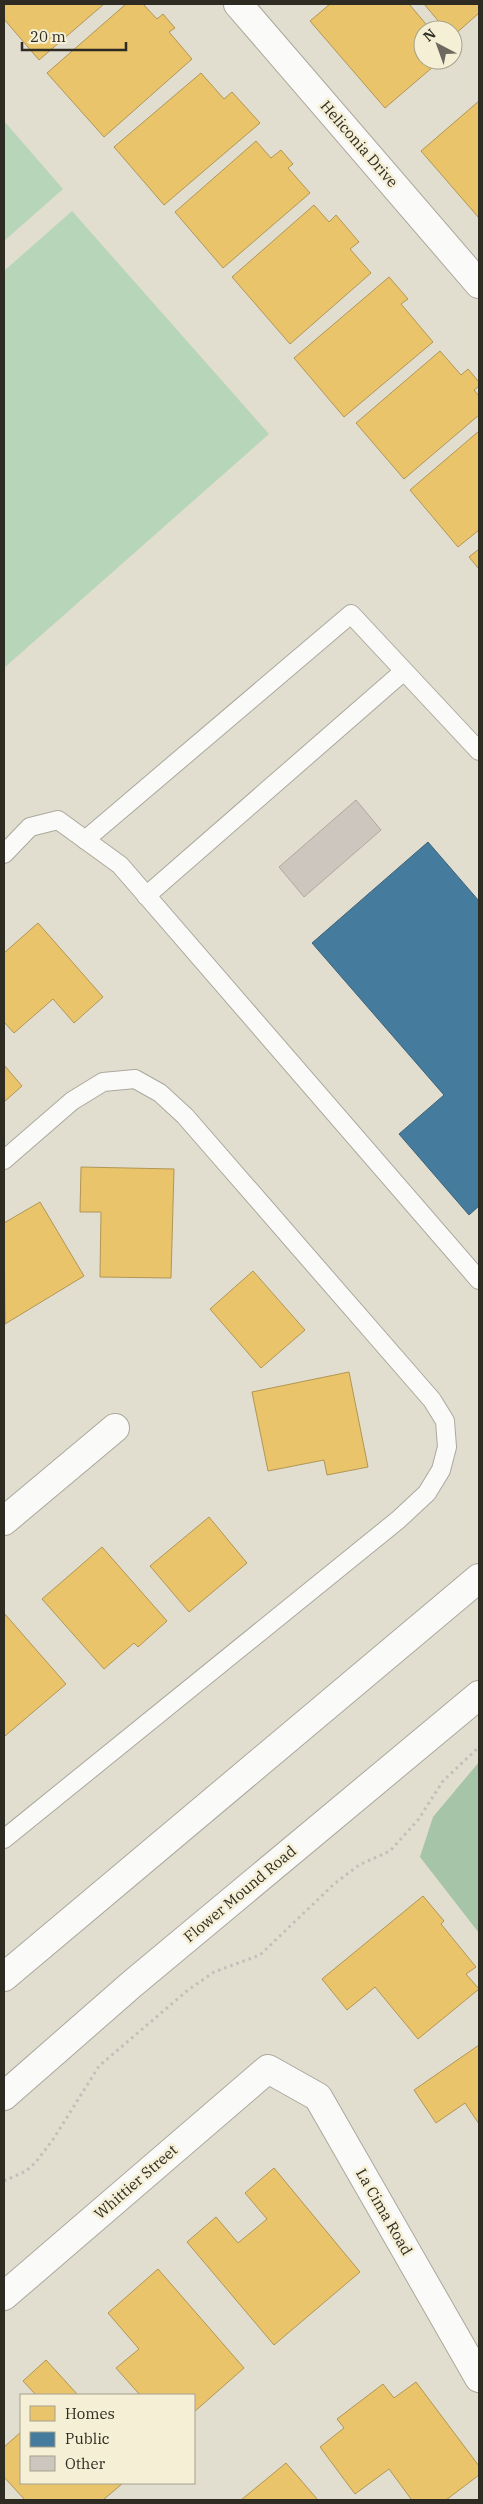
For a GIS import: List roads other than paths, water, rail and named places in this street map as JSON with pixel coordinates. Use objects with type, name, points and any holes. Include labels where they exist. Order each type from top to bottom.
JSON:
[{"type":"street","name":"Heliconia Drive","points":[[238,4],[479,284]]},
{"type":"street","points":[[4,1521],[115,1428]]},
{"type":"street","points":[[4,1977],[479,1578]]},
{"type":"street","name":"Flower Mound Road","points":[[4,2096],[132,1984],[479,1694]]},
{"type":"street","name":"Whittier Street","points":[[4,2296],[268,2069]]},
{"type":"street","name":"La Cima Road","points":[[268,2069],[318,2097],[479,2378]]},
{"type":"lane","points":[[85,840],[351,614],[479,751]]},
{"type":"lane","points":[[146,896],[404,671]]},
{"type":"lane","points":[[4,854],[30,827],[58,820],[120,865],[479,1280]]},
{"type":"lane","points":[[4,1160],[72,1101],[103,1082],[135,1079],[160,1093],[185,1116],[432,1400],[445,1420],[447,1447],[441,1470],[426,1492],[398,1520],[4,1839]]}]
